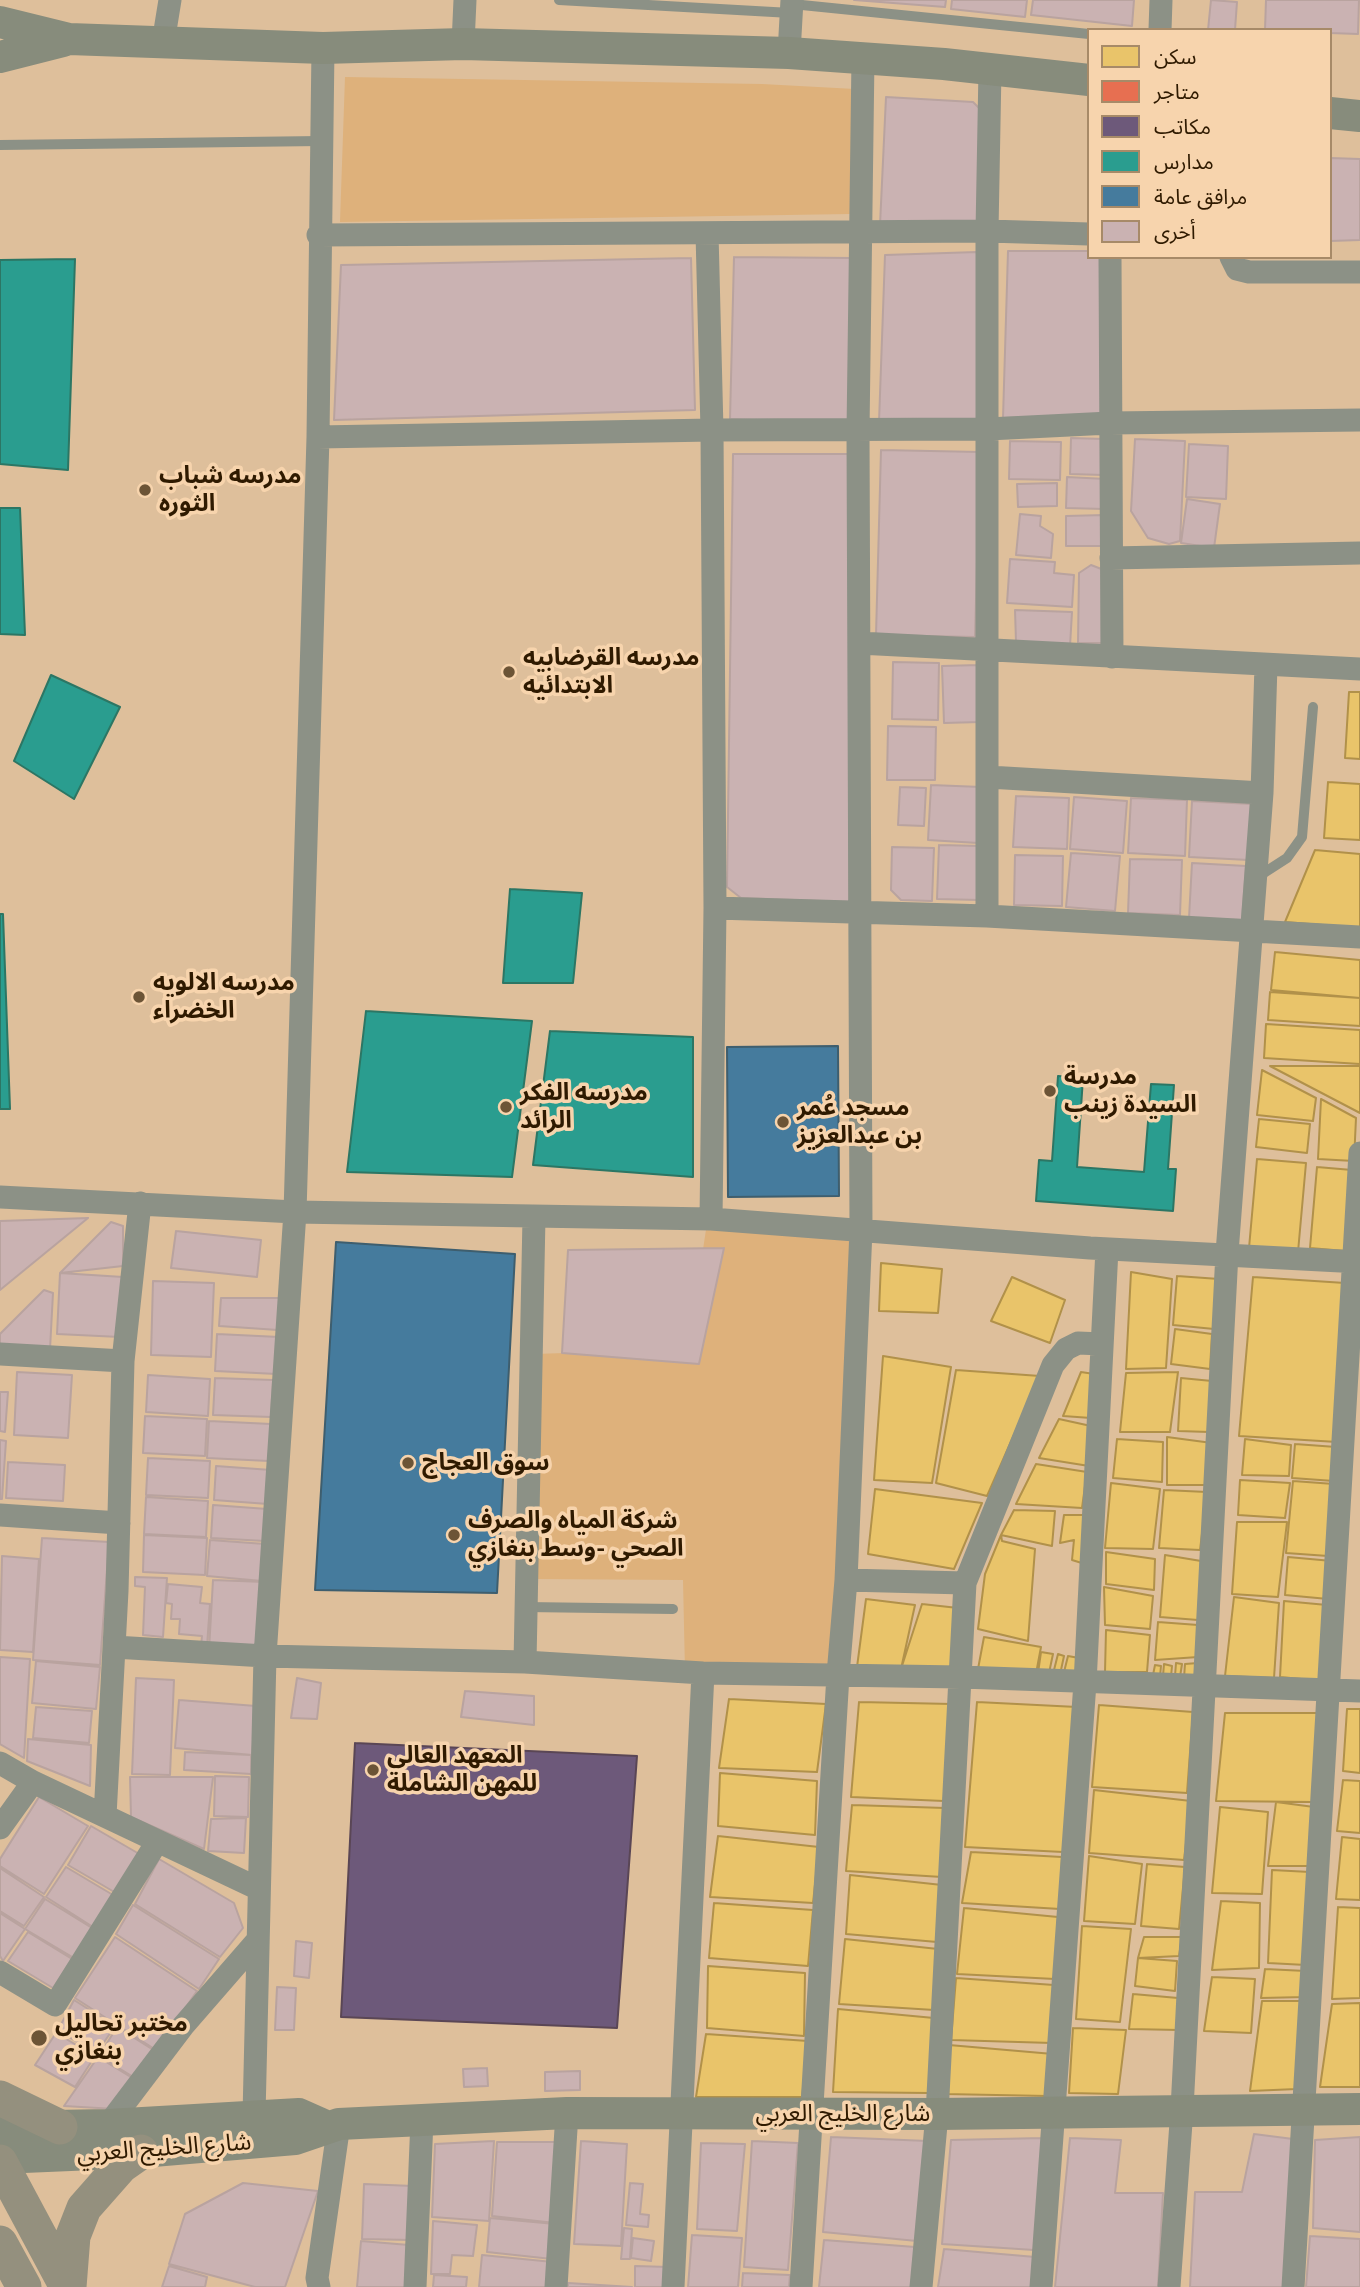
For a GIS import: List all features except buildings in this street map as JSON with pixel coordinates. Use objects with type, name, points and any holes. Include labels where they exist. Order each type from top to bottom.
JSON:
[{"type":"main road","points":[[0,22],[69,39],[323,48],[463,44],[789,53],[863,57],[1087,79]]},
{"type":"main road","points":[[0,57],[69,39]]},
{"type":"main road","points":[[1332,113],[1360,116]]},
{"type":"main road","points":[[0,2098],[60,2127]]},
{"type":"main road","name":"شارع الخليج العربي","points":[[0,2160],[295,2139],[332,2125],[568,2113],[937,2114],[1053,2110],[1360,2109]]},
{"type":"main road","name":"شارع الخليج العربي","points":[[0,2127],[108,2125],[254,2115],[299,2115],[332,2125]]},
{"type":"main road","points":[[68,2287],[73,2236],[84,2208],[121,2166],[141,2152]]},
{"type":"main road","points":[[0,2160],[68,2287]]},
{"type":"main road","points":[[2,2248],[24,2287]]},
{"type":"street","points":[[163,43],[170,0]]},
{"type":"street","points":[[463,44],[465,0]]},
{"type":"street","points":[[1160,28],[1161,0]]},
{"type":"street","points":[[789,53],[792,6]]},
{"type":"street","points":[[254,2115],[256,1942],[265,1656],[295,1212],[318,437],[318,235],[323,48]]},
{"type":"street","points":[[801,2287],[846,1580],[861,1230],[858,431],[863,233],[863,57]]},
{"type":"street","points":[[987,916],[987,231],[990,69]]},
{"type":"street","points":[[318,235],[987,231],[1087,234]]},
{"type":"street","points":[[707,233],[712,430],[715,908],[711,1219]]},
{"type":"street","points":[[1110,259],[1112,657]]},
{"type":"street","points":[[1232,259],[1237,269],[1249,272],[1360,272]]},
{"type":"street","points":[[318,437],[712,430],[988,429],[1110,423],[1360,420]]},
{"type":"street","points":[[1111,558],[1360,553]]},
{"type":"street","points":[[859,643],[1360,669]]},
{"type":"street","points":[[1169,2287],[1182,2109],[1227,1253],[1262,793],[1266,665]]},
{"type":"street","points":[[988,777],[1262,793]]},
{"type":"street","points":[[715,908],[987,916],[1360,937]]},
{"type":"street","points":[[1293,2287],[1327,1690],[1356,1261],[1360,1153]]},
{"type":"street","points":[[0,1196],[295,1212],[711,1219],[1107,1249],[1356,1261]]},
{"type":"street","points":[[105,1816],[119,1523],[123,1361],[140,1203]]},
{"type":"street","points":[[525,1662],[534,1217]]},
{"type":"street","points":[[1041,2287],[1085,1683],[1107,1249]]},
{"type":"street","points":[[921,2287],[937,2114],[965,1583],[1053,1365],[1066,1349],[1078,1343],[1102,1344]]},
{"type":"street","points":[[0,1354],[123,1361]]},
{"type":"street","points":[[0,1515],[119,1523]]},
{"type":"street","points":[[846,1580],[965,1583]]},
{"type":"street","points":[[114,1647],[265,1656],[525,1662],[703,1673],[961,1677],[1360,1690]]},
{"type":"street","points":[[673,2287],[703,1673]]},
{"type":"street","points":[[0,1763],[33,1782],[259,1889]]},
{"type":"street","points":[[0,1828],[33,1782]]},
{"type":"street","points":[[0,1972],[55,2006],[157,1842]]},
{"type":"street","points":[[108,2125],[183,2026],[256,1942]]},
{"type":"street","points":[[556,2287],[568,2113]]},
{"type":"street","points":[[415,2287],[422,2120]]},
{"type":"street","points":[[319,2287],[332,2125]]},
{"type":"lane","points":[[559,0],[792,6],[1087,34]]},
{"type":"lane","points":[[0,145],[321,141]]},
{"type":"lane","points":[[1256,878],[1287,858],[1302,837],[1313,707]]},
{"type":"lane","points":[[526,1606],[673,1609]]},
{"type":"shaded area","points":[[345,77],[762,84],[855,89],[850,214],[340,222]]},
{"type":"shaded area","points":[[707,1223],[861,1230],[837,1675],[685,1671],[683,1580],[531,1579],[534,1354],[688,1349]]},
{"type":"place","name":"مدرسه شباب الثوره","points":[[145,490]]},
{"type":"place","name":"مدرسه القرضابيه الابتدائيه","points":[[509,672]]},
{"type":"place","name":"مدرسه الالويه الخضراء","points":[[139,997]]},
{"type":"place","name":"مدرسة السيدة زينب","points":[[1050,1091]]},
{"type":"place","name":"مدرسه الفكر الرائد","points":[[506,1107]]},
{"type":"place","name":"مسجد عُمر بن عبدالعزيز","points":[[783,1122]]},
{"type":"place","name":"سوق العجاج","points":[[408,1463]]},
{"type":"place","name":"شركة المياه والصرف الصحي -وسط بنغازي","points":[[454,1535]]},
{"type":"place","name":"المعهد العالي للمهن الشاملة","points":[[373,1770]]},
{"type":"place","name":"مختبر تحاليل بنغازي","points":[[39,2038]]}]
